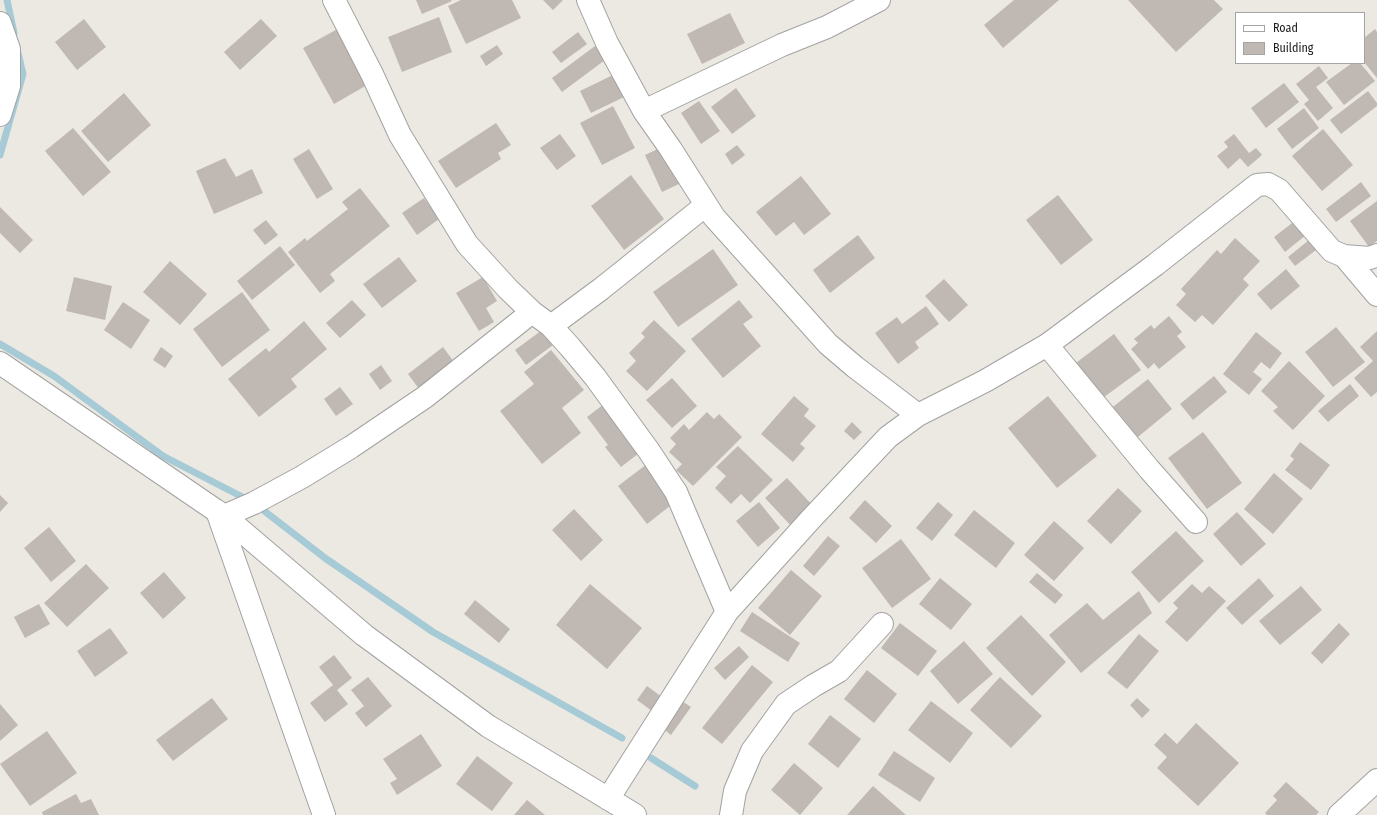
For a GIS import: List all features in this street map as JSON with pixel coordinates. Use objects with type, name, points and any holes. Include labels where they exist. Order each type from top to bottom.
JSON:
[{"type":"street","points":[[334,0],[372,74],[400,135],[467,244],[508,289],[532,312],[551,326],[595,377],[676,492],[727,612]]},
{"type":"street","points":[[588,0],[607,43],[644,111],[670,148],[714,217],[828,344],[855,367],[918,415]]},
{"type":"street","points":[[644,111],[768,52],[827,27],[879,0]]},
{"type":"street","points":[[0,23],[9,48],[9,86],[0,116]]},
{"type":"street","points":[[608,799],[727,612],[810,520],[888,437],[918,415],[985,381],[1047,345],[1155,265],[1258,185],[1268,184],[1279,190],[1332,251],[1344,256],[1370,258],[1377,255]]},
{"type":"street","points":[[551,326],[601,289],[706,204]]},
{"type":"street","points":[[1344,256],[1377,295]]},
{"type":"street","points":[[220,514],[254,503],[302,477],[351,447],[425,397],[532,312]]},
{"type":"street","points":[[1047,345],[1148,469],[1196,522]]},
{"type":"street","points":[[0,363],[220,514],[364,635],[488,726],[635,815]]},
{"type":"street","points":[[220,514],[324,815]]},
{"type":"street","points":[[731,815],[735,791],[752,751],[786,704],[839,671],[882,624]]},
{"type":"street","points":[[1339,815],[1377,780]]},
{"type":"building","points":[[416,0],[451,0],[452,1],[422,14]]},
{"type":"building","points":[[461,0],[512,0],[521,18],[466,44],[448,6]]},
{"type":"building","points":[[543,0],[563,0],[553,10]]},
{"type":"building","points":[[1014,0],[1059,0],[1003,48],[984,25]]},
{"type":"building","points":[[1128,0],[1214,0],[1223,9],[1176,52]]},
{"type":"building","points":[[730,13],[745,43],[702,64],[687,34]]},
{"type":"building","points":[[439,17],[452,52],[402,72],[388,37]]},
{"type":"building","points":[[84,19],[106,47],[77,70],[55,42]]},
{"type":"building","points":[[261,19],[277,36],[240,70],[224,52]]},
{"type":"building","points":[[343,26],[374,81],[334,104],[303,48]]},
{"type":"building","points":[[1375,29],[1377,32],[1377,78],[1365,63],[1365,37]]},
{"type":"building","points":[[578,32],[587,44],[561,63],[552,52]]},
{"type":"building","points":[[497,45],[503,54],[486,66],[480,56]]},
{"type":"building","points":[[595,46],[605,60],[562,92],[552,78]]},
{"type":"building","points":[[1351,64],[1361,64],[1375,81],[1344,105],[1326,82]]},
{"type":"building","points":[[1319,66],[1328,78],[1316,87],[1333,108],[1318,121],[1304,104],[1309,100],[1296,84]]},
{"type":"building","points":[[615,74],[626,96],[591,113],[580,91]]},
{"type":"building","points":[[1284,83],[1299,102],[1266,128],[1251,108]]},
{"type":"building","points":[[736,88],[756,116],[732,134],[711,107]]},
{"type":"building","points":[[1368,91],[1377,103],[1377,106],[1341,134],[1330,120]]},
{"type":"building","points":[[124,93],[151,125],[108,162],[81,131]]},
{"type":"building","points":[[699,101],[720,131],[701,144],[681,113]]},
{"type":"building","points":[[613,106],[635,148],[602,165],[580,123]]},
{"type":"building","points":[[1304,108],[1319,128],[1292,149],[1277,129]]},
{"type":"building","points":[[496,123],[511,145],[498,153],[501,159],[456,188],[438,161]]},
{"type":"building","points":[[73,128],[111,172],[83,196],[45,151]]},
{"type":"building","points":[[1323,129],[1353,165],[1322,191],[1292,156]]},
{"type":"building","points":[[560,134],[576,156],[557,170],[540,148]]},
{"type":"building","points":[[1234,134],[1249,153],[1256,148],[1262,155],[1248,167],[1240,158],[1228,169],[1217,156],[1228,147],[1224,142]]},
{"type":"building","points":[[737,145],[745,155],[732,165],[725,154]]},
{"type":"building","points":[[664,146],[681,183],[662,192],[645,155]]},
{"type":"building","points":[[309,149],[333,189],[317,199],[293,159]]},
{"type":"building","points":[[225,158],[236,177],[252,169],[263,193],[214,214],[196,171]]},
{"type":"building","points":[[631,175],[664,219],[624,250],[591,206]]},
{"type":"building","points":[[801,176],[831,214],[804,235],[794,222],[776,236],[756,212]]},
{"type":"building","points":[[1361,182],[1371,196],[1336,222],[1326,209]]},
{"type":"building","points":[[360,188],[390,226],[330,274],[335,281],[320,293],[288,252],[305,238],[307,241],[348,209],[342,202]]},
{"type":"building","points":[[1058,195],[1093,240],[1061,265],[1026,220]]},
{"type":"building","points":[[424,198],[439,219],[417,235],[402,213]]},
{"type":"building","points":[[1377,201],[1377,241],[1369,247],[1350,221]]},
{"type":"building","points":[[0,207],[33,240],[20,253],[0,233]]},
{"type":"building","points":[[1300,217],[1311,231],[1285,252],[1274,237]]},
{"type":"building","points":[[266,220],[278,235],[265,245],[253,230]]},
{"type":"building","points":[[858,235],[875,258],[830,293],[813,270]]},
{"type":"building","points":[[1235,238],[1260,261],[1243,279],[1249,285],[1213,325],[1202,315],[1195,322],[1176,305],[1186,294],[1181,289],[1217,250],[1221,254]]},
{"type":"building","points":[[1309,240],[1316,250],[1295,266],[1288,257]]},
{"type":"building","points":[[280,246],[295,265],[252,300],[237,281]]},
{"type":"building","points":[[713,249],[738,285],[678,327],[653,292]]},
{"type":"building","points":[[399,257],[417,281],[382,308],[363,284]]},
{"type":"building","points":[[170,261],[207,294],[180,325],[143,292]]},
{"type":"building","points":[[1286,269],[1300,286],[1271,310],[1257,294]]},
{"type":"building","points":[[74,277],[112,286],[105,320],[66,311]]},
{"type":"building","points":[[483,277],[497,301],[486,308],[494,322],[479,331],[456,293]]},
{"type":"building","points":[[944,279],[968,305],[949,322],[925,296]]},
{"type":"building","points":[[242,292],[270,330],[222,367],[193,329]]},
{"type":"building","points":[[352,300],[366,315],[340,338],[326,323]]},
{"type":"building","points":[[739,300],[753,317],[743,324],[761,346],[723,378],[691,339]]},
{"type":"building","points":[[123,302],[150,320],[131,349],[104,330]]},
{"type":"building","points":[[926,306],[939,324],[915,342],[919,348],[898,364],[875,333],[897,317],[902,324]]},
{"type":"building","points":[[1169,316],[1182,332],[1177,336],[1186,347],[1159,369],[1154,363],[1148,369],[1131,349],[1138,343],[1134,339],[1151,325],[1154,329]]},
{"type":"building","points":[[654,320],[686,351],[647,391],[626,371],[636,361],[629,353],[645,337],[641,333]]},
{"type":"building","points":[[304,321],[327,349],[291,379],[297,387],[259,417],[228,379],[266,348],[269,352]]},
{"type":"building","points":[[553,322],[564,337],[526,365],[515,350]]},
{"type":"building","points":[[1336,327],[1365,362],[1333,387],[1305,352]]},
{"type":"building","points":[[1377,331],[1377,392],[1371,397],[1354,378],[1373,361],[1360,347]]},
{"type":"building","points":[[1256,332],[1282,353],[1270,369],[1261,362],[1253,372],[1262,379],[1249,395],[1223,374]]},
{"type":"building","points":[[1114,334],[1141,370],[1100,400],[1072,366]]},
{"type":"building","points":[[161,347],[173,356],[165,368],[153,360]]},
{"type":"building","points":[[443,347],[454,362],[419,389],[408,374]]},
{"type":"building","points":[[551,350],[584,390],[562,408],[581,433],[542,464],[500,411],[534,384],[524,372]]},
{"type":"building","points":[[1289,361],[1325,396],[1293,430],[1273,411],[1278,407],[1261,391]]},
{"type":"building","points":[[381,365],[392,381],[380,390],[369,374]]},
{"type":"building","points":[[1214,376],[1227,392],[1193,420],[1180,404]]},
{"type":"building","points":[[672,378],[697,406],[672,428],[646,400]]},
{"type":"building","points":[[1148,379],[1172,409],[1133,441],[1109,410]]},
{"type":"building","points":[[1350,384],[1359,396],[1328,422],[1318,411]]},
{"type":"building","points":[[340,387],[353,404],[336,416],[324,399]]},
{"type":"building","points":[[794,396],[809,409],[804,416],[816,426],[800,444],[805,448],[793,462],[761,434]]},
{"type":"building","points":[[1048,396],[1097,456],[1057,488],[1008,428]]},
{"type":"building","points":[[608,401],[643,450],[621,467],[605,447],[608,445],[587,417]]},
{"type":"building","points":[[707,412],[714,419],[719,414],[742,437],[693,486],[676,470],[682,464],[669,452],[676,444],[670,438],[684,424],[689,430]]},
{"type":"building","points":[[852,422],[862,432],[854,440],[844,431]]},
{"type":"building","points":[[1203,432],[1242,483],[1207,509],[1168,458]]},
{"type":"building","points":[[1300,442],[1330,465],[1311,490],[1285,470],[1294,459],[1290,456]]},
{"type":"building","points":[[738,446],[773,480],[750,503],[741,494],[731,504],[715,488],[726,476],[716,467]]},
{"type":"building","points":[[647,464],[675,502],[647,524],[618,486]]},
{"type":"building","points":[[1274,473],[1303,499],[1273,534],[1244,509]]},
{"type":"building","points":[[787,478],[816,509],[794,529],[765,498]]},
{"type":"building","points":[[1118,488],[1142,511],[1111,544],[1087,521]]},
{"type":"building","points":[[0,495],[8,503],[0,512]]},
{"type":"building","points":[[865,500],[892,526],[876,543],[849,518]]},
{"type":"building","points":[[759,502],[780,528],[758,547],[736,521]]},
{"type":"building","points":[[938,502],[953,515],[932,541],[916,528]]},
{"type":"building","points":[[574,509],[603,540],[581,561],[552,530]]},
{"type":"building","points":[[974,510],[1015,543],[996,568],[954,535]]},
{"type":"building","points":[[1237,512],[1266,544],[1241,566],[1213,534]]},
{"type":"building","points":[[1054,521],[1084,548],[1054,581],[1024,555]]},
{"type":"building","points":[[49,527],[76,561],[51,582],[24,548]]},
{"type":"building","points":[[1176,531],[1204,561],[1159,603],[1131,572]]},
{"type":"building","points":[[828,536],[840,546],[814,576],[803,566]]},
{"type":"building","points":[[901,539],[931,579],[892,608],[862,568]]},
{"type":"building","points":[[86,564],[109,588],[67,627],[44,603]]},
{"type":"building","points":[[791,570],[822,596],[790,635],[758,608]]},
{"type":"building","points":[[164,572],[186,598],[163,619],[140,593]]},
{"type":"building","points":[[1037,573],[1063,595],[1055,604],[1029,582]]},
{"type":"building","points":[[940,578],[972,604],[951,630],[919,604]]},
{"type":"building","points":[[1259,578],[1274,596],[1242,625],[1226,608]]},
{"type":"building","points":[[590,584],[642,628],[607,669],[556,625]]},
{"type":"building","points":[[1192,584],[1202,593],[1209,586],[1226,601],[1187,642],[1165,622],[1178,608],[1173,603]]},
{"type":"building","points":[[1301,586],[1322,610],[1280,645],[1259,621]]},
{"type":"building","points":[[1139,591],[1152,613],[1081,673],[1049,635],[1087,603],[1103,620]]},
{"type":"building","points":[[475,600],[510,629],[499,643],[464,614]]},
{"type":"building","points":[[39,604],[50,624],[25,638],[14,617]]},
{"type":"building","points":[[752,612],[800,643],[788,662],[740,631]]},
{"type":"building","points":[[1021,615],[1066,662],[1032,696],[986,648]]},
{"type":"building","points":[[900,623],[937,651],[918,676],[881,648]]},
{"type":"building","points":[[1339,623],[1350,634],[1322,664],[1311,653]]},
{"type":"building","points":[[110,628],[128,653],[95,677],[77,651]]},
{"type":"building","points":[[1139,634],[1159,651],[1127,689],[1107,673]]},
{"type":"building","points":[[964,641],[993,674],[958,704],[930,671]]},
{"type":"building","points":[[739,646],[749,657],[725,680],[714,668]]},
{"type":"building","points":[[334,655],[352,678],[337,690],[348,704],[325,722],[310,703],[333,685],[319,667]]},
{"type":"building","points":[[752,665],[773,682],[722,744],[702,728]]},
{"type":"building","points":[[867,670],[897,694],[874,723],[844,699]]},
{"type":"building","points":[[368,677],[392,706],[366,727],[355,713],[364,706],[351,690]]},
{"type":"building","points":[[1000,677],[1042,716],[1011,748],[970,710]]},
{"type":"building","points":[[647,686],[666,700],[656,714],[637,700]]},
{"type":"building","points":[[212,698],[228,719],[173,761],[156,740]]},
{"type":"building","points":[[1137,698],[1150,710],[1142,718],[1130,705]]},
{"type":"building","points":[[682,701],[691,707],[671,735],[662,728]]},
{"type":"building","points":[[931,701],[973,733],[950,763],[908,730]]},
{"type":"building","points":[[0,704],[18,725],[0,741]]},
{"type":"building","points":[[830,715],[861,739],[838,768],[808,744]]},
{"type":"building","points":[[1196,723],[1239,763],[1198,806],[1157,768],[1167,757],[1154,745],[1165,733],[1177,744]]},
{"type":"building","points":[[47,731],[77,773],[30,806],[0,764]]},
{"type":"building","points":[[421,734],[442,766],[397,795],[390,783],[397,779],[383,759]]},
{"type":"building","points":[[894,751],[935,778],[920,802],[878,775]]},
{"type":"building","points":[[477,756],[513,783],[492,811],[456,784]]},
{"type":"building","points":[[794,763],[823,788],[800,815],[771,790]]},
{"type":"building","points":[[1286,782],[1319,812],[1316,815],[1267,815],[1265,813],[1277,800],[1273,796]]},
{"type":"building","points":[[873,786],[906,815],[847,815]]},
{"type":"building","points":[[76,794],[81,803],[91,799],[99,815],[43,815],[42,812]]},
{"type":"building","points":[[527,800],[545,815],[514,815]]},
{"type":"waterway","points":[[7,0],[14,33]]},
{"type":"waterway","points":[[0,155],[23,74],[18,53]]},
{"type":"waterway","points":[[0,344],[54,376],[163,456],[254,503],[325,558],[433,632],[622,738]]},
{"type":"waterway","points":[[651,758],[695,786]]}]
